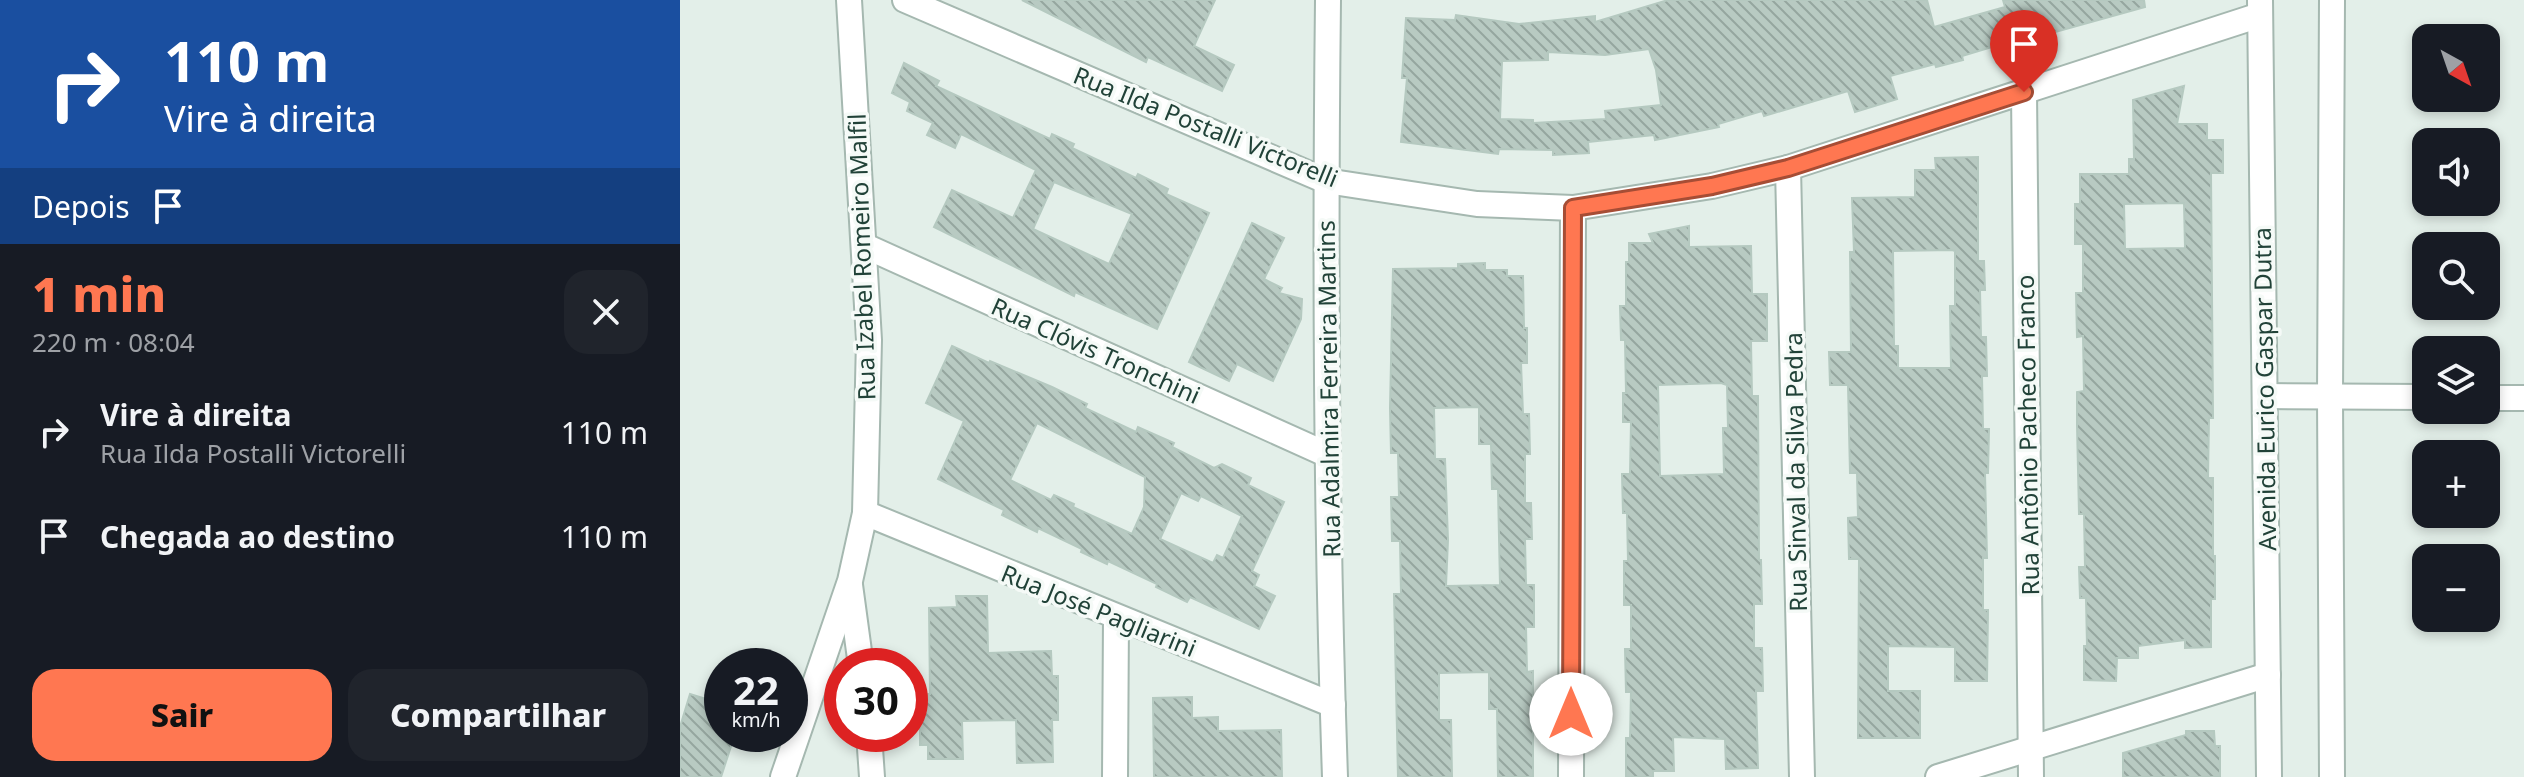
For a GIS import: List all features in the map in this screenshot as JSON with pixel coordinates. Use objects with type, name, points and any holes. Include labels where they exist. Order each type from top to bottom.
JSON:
[{"type":"street","name":"Rua Izabel Romeiro Malfil","points":[[849,0],[869,340],[865,513],[850,581]]},
{"type":"street","name":"Rua Ilda Postalli Victorelli","points":[[905,0],[1326,181],[1477,204],[1573,208],[1712,186],[1788,168],[2024,92],[2260,7]]},
{"type":"street","name":"Rua Adalmira Ferreira Martins","points":[[1328,0],[1328,455],[1335,777]]},
{"type":"street","points":[[2332,0],[2332,777]]},
{"type":"street","name":"Avenida Eurico Gaspar Dutra","points":[[2260,7],[2269,777]]},
{"type":"street","name":"Rua Antônio Pacheco Franco","points":[[2024,92],[2031,777]]},
{"type":"street","name":"Rua Sinval da Silva Pedra","points":[[1788,168],[1802,777]]},
{"type":"street","points":[[1571,777],[1573,208]]},
{"type":"street","name":"Rua Clóvis Tronchini","points":[[865,246],[1328,455]]},
{"type":"street","points":[[2265,396],[2412,397]]},
{"type":"street","points":[[2500,398],[2524,398]]},
{"type":"street","name":"Rua José Pagliarini","points":[[865,513],[1333,705]]},
{"type":"street","points":[[850,581],[859,648]]},
{"type":"street","points":[[783,777],[850,581]]},
{"type":"street","points":[[1115,777],[1116,618]]},
{"type":"street","points":[[1938,777],[2268,675]]},
{"type":"street","points":[[870,752],[872,777]]},
{"type":"building","points":[[1022,0],[1215,0],[1194,46],[1234,65],[1222,91],[1148,57],[1146,62]]},
{"type":"building","points":[[1668,0],[1927,0],[1934,27],[2005,7],[2003,0],[2144,0],[2145,7],[2016,43],[2015,40],[1962,56],[1963,60],[1890,76],[1897,99],[1855,112],[1848,91],[1764,116],[1762,111],[1718,124],[1719,127],[1655,140],[1654,135],[1588,142],[1589,153],[1553,155],[1553,150],[1499,149],[1498,154],[1401,142],[1407,78],[1402,78],[1406,18],[1455,20],[1456,15],[1519,24],[1595,16],[1595,22]],"holes":[[[1649,49],[1656,70],[1661,105],[1605,111],[1606,119],[1533,123],[1533,120],[1500,119],[1502,61],[1548,60],[1548,52],[1605,55]]]},
{"type":"building","points":[[904,63],[939,81],[936,86],[1050,139],[1052,134],[1074,144],[1072,148],[1136,178],[1138,174],[1168,189],[1166,194],[1209,213],[1157,329],[1075,292],[1074,296],[934,227],[952,190],[1013,218],[1036,170],[961,134],[955,148],[927,135],[933,123],[907,111],[910,102],[892,93]],"holes":[[[1054,182],[1132,214],[1109,264],[1033,229]]]},
{"type":"building","points":[[2184,86],[2177,124],[2207,124],[2207,140],[2223,140],[2223,173],[2211,173],[2213,418],[2209,418],[2208,478],[2213,478],[2215,599],[2211,599],[2211,647],[2185,648],[2185,640],[2138,646],[2138,658],[2117,658],[2116,681],[2084,680],[2086,598],[2080,598],[2079,567],[2085,567],[2084,514],[2079,514],[2077,425],[2077,392],[2084,391],[2083,336],[2077,337],[2076,293],[2083,293],[2083,244],[2075,244],[2075,204],[2080,204],[2080,174],[2129,174],[2129,159],[2134,159],[2133,100]],"holes":[[[2184,203],[2185,248],[2125,249],[2124,204]]]},
{"type":"building","points":[[1978,157],[1978,261],[1984,261],[1985,290],[1980,290],[1981,337],[1986,337],[1987,376],[1982,376],[1983,429],[1989,429],[1988,473],[1985,473],[1987,558],[1983,558],[1983,610],[1988,610],[1987,681],[1955,681],[1955,647],[1888,646],[1888,691],[1920,691],[1920,738],[1858,738],[1859,559],[1849,559],[1848,518],[1858,517],[1857,473],[1850,473],[1848,385],[1830,385],[1829,352],[1851,352],[1852,198],[1915,197],[1915,170],[1936,170],[1935,158]],"holes":[[[1893,251],[1955,251],[1955,306],[1950,306],[1951,368],[1898,368],[1898,346],[1894,346]]]},
{"type":"building","points":[[1252,223],[1284,238],[1264,279],[1282,288],[1279,293],[1302,299],[1301,319],[1273,381],[1237,364],[1229,381],[1189,362]]},
{"type":"building","points":[[1689,226],[1689,247],[1751,246],[1752,294],[1767,294],[1767,341],[1751,341],[1752,396],[1758,396],[1762,604],[1754,604],[1754,648],[1762,648],[1763,691],[1756,691],[1758,768],[1726,769],[1725,739],[1673,737],[1674,771],[1653,771],[1653,777],[1626,777],[1631,692],[1626,692],[1625,649],[1631,649],[1631,605],[1624,605],[1624,561],[1628,561],[1622,474],[1630,474],[1631,422],[1623,422],[1625,340],[1621,340],[1620,306],[1626,306],[1629,243],[1653,243],[1649,234]],"holes":[[[1658,385],[1727,385],[1728,428],[1723,428],[1724,474],[1660,476]]]},
{"type":"building","points":[[1485,263],[1485,270],[1507,270],[1507,276],[1523,276],[1527,363],[1521,363],[1523,414],[1529,414],[1530,454],[1525,454],[1525,503],[1531,503],[1532,539],[1525,539],[1526,585],[1534,585],[1534,627],[1526,627],[1527,672],[1533,671],[1533,777],[1498,777],[1497,709],[1489,709],[1489,672],[1439,673],[1439,720],[1451,720],[1452,777],[1398,777],[1394,594],[1401,594],[1400,541],[1392,541],[1391,497],[1399,497],[1398,453],[1391,453],[1393,269],[1458,268],[1458,264]],"holes":[[[1479,407],[1479,444],[1491,444],[1492,489],[1498,489],[1500,585],[1446,586],[1445,459],[1435,459],[1434,408]]]},
{"type":"building","points":[[952,346],[1052,387],[1087,404],[1085,408],[1136,432],[1138,427],[1174,443],[1172,447],[1214,468],[1222,464],[1251,478],[1248,485],[1284,502],[1252,571],[1259,575],[1254,586],[1275,596],[1259,629],[1190,597],[1187,602],[1156,587],[1157,584],[1081,552],[1082,549],[1038,528],[1037,532],[1002,515],[1004,510],[938,479],[964,421],[926,403]],"holes":[[[1037,423],[1145,477],[1144,507],[1132,534],[1054,495],[1051,500],[1010,480]],[[1181,493],[1198,501],[1201,496],[1242,516],[1223,558],[1217,555],[1213,563],[1160,539]]]},
{"type":"building","points":[[956,596],[987,596],[988,653],[1051,651],[1052,676],[1058,676],[1058,720],[1052,720],[1053,762],[1017,763],[1016,720],[962,721],[963,759],[928,759],[929,608],[957,607]]},
{"type":"building","points":[[690,694],[704,698],[704,752],[729,752],[721,777],[680,777],[680,727]]},
{"type":"building","points":[[1192,697],[1192,718],[1218,717],[1218,731],[1281,730],[1282,777],[1154,777],[1153,698]]},
{"type":"building","points":[[2186,731],[2214,731],[2215,746],[2220,746],[2220,777],[2123,777],[2123,753],[2186,735]]},
{"type":"route","points":[[1571,714],[1573,208],[1712,186],[1788,168],[2024,92]]}]
